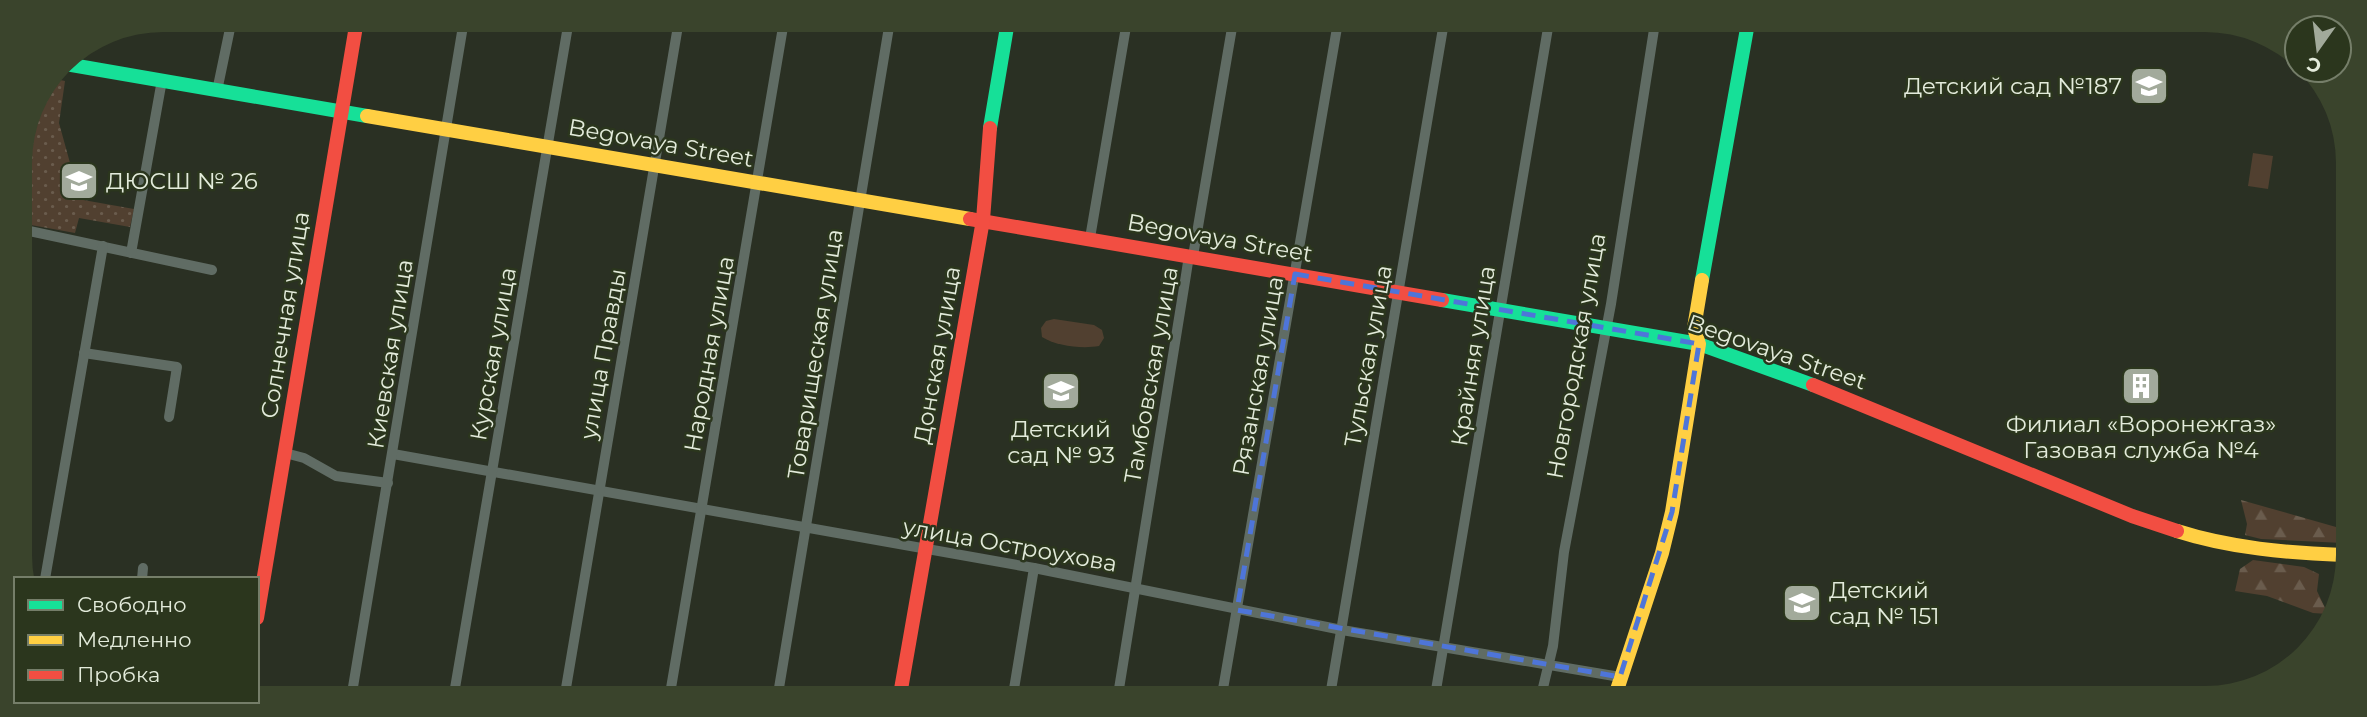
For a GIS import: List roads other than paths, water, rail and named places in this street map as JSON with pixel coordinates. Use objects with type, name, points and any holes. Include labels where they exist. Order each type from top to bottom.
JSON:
[{"type":"street","points":[[218,91],[229,32]]},
{"type":"street","name":"Солнечная улица","points":[[259,606],[355,32]]},
{"type":"street","name":"Киевская улица","points":[[353,686],[462,32]]},
{"type":"street","name":"Курская улица","points":[[455,686],[567,32]]},
{"type":"street","name":"улица Правды","points":[[566,686],[677,32]]},
{"type":"street","name":"Народная улица","points":[[671,686],[782,32]]},
{"type":"street","name":"Товарищеская улица","points":[[779,686],[888,32]]},
{"type":"street","name":"Донская улица","points":[[902,686],[984,220],[986,155],[1006,32]]},
{"type":"street","points":[[1090,238],[1125,32]]},
{"type":"street","name":"Тамбовская улица","points":[[1119,686],[1188,262],[1193,256],[1231,32]]},
{"type":"street","name":"Рязанская улица","points":[[1224,685],[1336,32]]},
{"type":"street","name":"Тульская улица","points":[[1332,685],[1442,32]]},
{"type":"street","name":"Крайняя улица","points":[[1437,685],[1547,32]]},
{"type":"street","name":"Новгородская улица","points":[[1543,685],[1553,646],[1566,539],[1606,327],[1654,32]]},
{"type":"street","points":[[1618,685],[1670,522],[1699,344],[1694,328],[1746,32]]},
{"type":"street","name":"Begovaya Street","points":[[74,66],[1699,344],[1743,362],[1803,381],[2132,516],[2200,538],[2295,554],[2336,555]]},
{"type":"street","points":[[131,253],[162,80]]},
{"type":"street","points":[[32,232],[212,270]]},
{"type":"street","points":[[45,577],[103,247]]},
{"type":"street","points":[[85,353],[177,368],[169,417]]},
{"type":"street","points":[[285,453],[304,458],[336,476],[388,483]]},
{"type":"street","name":"улица Остроухова","points":[[393,454],[1034,568],[1342,630],[1620,677]]},
{"type":"street","points":[[1015,686],[1034,568]]},
{"type":"place","name":"Детский сад №187","points":[[2149,86]]},
{"type":"place","name":"ДЮСШ № 26","points":[[79,181]]},
{"type":"place","name":"Филиал «Воронежгаз» Газовая служба №4","points":[[2141,386]]},
{"type":"place","name":"Детский сад № 93","points":[[1061,391]]},
{"type":"place","name":"Детский сад № 151","points":[[1802,603]]}]
